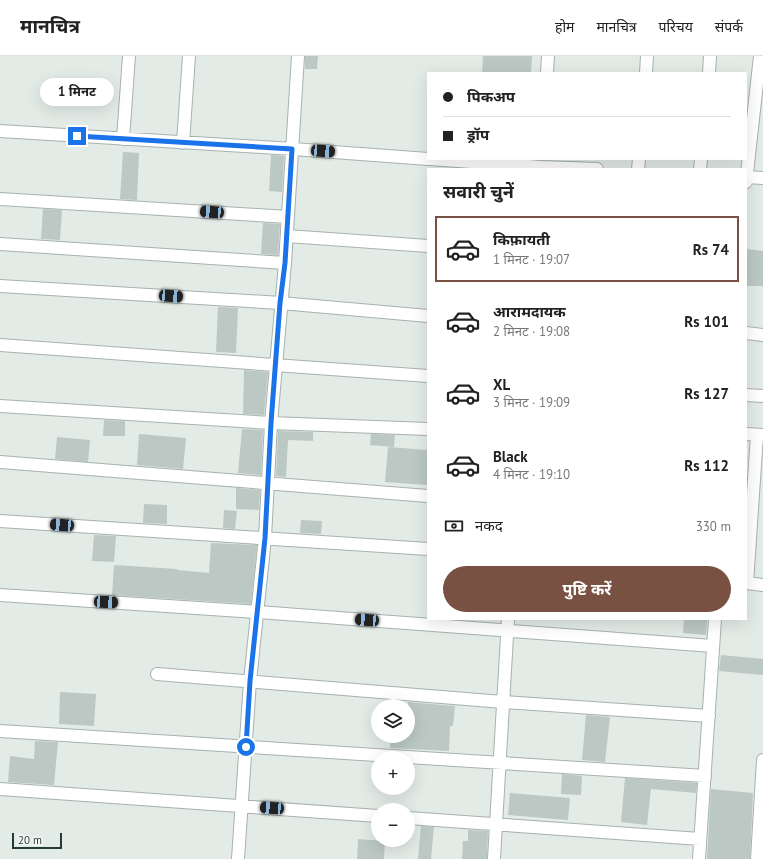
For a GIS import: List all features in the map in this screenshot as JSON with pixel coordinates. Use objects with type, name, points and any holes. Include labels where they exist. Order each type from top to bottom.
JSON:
[{"type":"street","points":[[122,56],[129,56],[123,139]]},
{"type":"street","points":[[183,142],[189,56]]},
{"type":"street","points":[[238,859],[250,681],[265,538],[271,423],[280,303],[287,236],[298,56]]},
{"type":"street","points":[[547,72],[548,56]]},
{"type":"street","points":[[646,72],[647,56]]},
{"type":"street","points":[[709,72],[710,56]]},
{"type":"street","points":[[747,168],[760,56]]},
{"type":"street","points":[[0,131],[427,159]]},
{"type":"street","points":[[448,160],[583,168]]},
{"type":"street","points":[[747,177],[763,178]]},
{"type":"street","points":[[0,199],[288,217]]},
{"type":"street","points":[[287,236],[427,246]]},
{"type":"street","points":[[0,244],[285,263]]},
{"type":"street","points":[[0,286],[280,303],[427,316]]},
{"type":"street","points":[[747,333],[763,334]]},
{"type":"street","points":[[0,345],[427,376]]},
{"type":"street","points":[[747,395],[763,396]]},
{"type":"street","points":[[0,406],[271,423],[427,429]]},
{"type":"street","points":[[755,435],[747,583],[763,585]]},
{"type":"street","points":[[0,462],[267,482],[427,496]]},
{"type":"street","points":[[0,521],[427,549]]},
{"type":"street","points":[[0,595],[258,612],[507,624],[713,646]]},
{"type":"street","points":[[699,859],[715,620]]},
{"type":"street","points":[[494,859],[507,624]]},
{"type":"street","points":[[157,674],[503,702],[709,716]]},
{"type":"street","points":[[0,731],[705,776]]},
{"type":"street","points":[[757,859],[763,760]]},
{"type":"street","points":[[0,789],[242,805],[371,815]]},
{"type":"street","points":[[415,819],[700,839]]},
{"type":"building","points":[[305,56],[318,56],[317,69],[305,69]]},
{"type":"building","points":[[483,56],[532,56],[531,72],[482,72]]},
{"type":"building","points":[[123,152],[139,153],[137,200],[120,199]]},
{"type":"building","points":[[271,155],[284,156],[282,192],[269,191]]},
{"type":"building","points":[[43,209],[62,210],[60,240],[41,239]]},
{"type":"building","points":[[263,223],[280,224],[278,255],[261,254]]},
{"type":"building","points":[[747,249],[763,251],[763,286],[747,286]]},
{"type":"building","points":[[218,307],[238,308],[236,353],[216,352]]},
{"type":"building","points":[[244,370],[268,372],[264,415],[243,414]]},
{"type":"building","points":[[104,420],[125,421],[125,436],[103,436]]},
{"type":"building","points":[[242,429],[263,430],[261,475],[238,473]]},
{"type":"building","points":[[278,431],[313,432],[313,441],[288,440],[286,477],[276,476]]},
{"type":"building","points":[[139,434],[186,438],[183,469],[137,465]]},
{"type":"building","points":[[371,434],[395,435],[394,447],[370,445]]},
{"type":"building","points":[[57,437],[90,440],[88,462],[55,459]]},
{"type":"building","points":[[388,447],[427,450],[427,485],[385,482]]},
{"type":"building","points":[[236,488],[260,490],[259,510],[236,509]]},
{"type":"building","points":[[144,504],[167,505],[167,524],[143,523]]},
{"type":"building","points":[[224,510],[237,511],[235,529],[223,528]]},
{"type":"building","points":[[301,520],[322,521],[321,534],[300,533]]},
{"type":"building","points":[[94,535],[116,536],[114,562],[92,561]]},
{"type":"building","points":[[211,543],[257,545],[251,604],[112,595],[114,565],[177,569],[209,573]]},
{"type":"building","points":[[684,620],[707,620],[706,635],[683,633]]},
{"type":"building","points":[[721,655],[763,659],[763,675],[719,671]]},
{"type":"building","points":[[60,692],[96,694],[94,726],[59,724]]},
{"type":"building","points":[[415,703],[455,706],[453,726],[450,726],[449,751],[390,748],[390,743],[415,743]]},
{"type":"building","points":[[586,715],[610,717],[605,762],[582,760]]},
{"type":"building","points":[[35,741],[58,742],[54,785],[8,782],[10,756],[34,759]]},
{"type":"building","points":[[562,774],[582,776],[581,795],[561,794]]},
{"type":"building","points":[[625,778],[697,783],[696,793],[651,789],[647,825],[621,822]]},
{"type":"building","points":[[711,789],[753,793],[750,859],[707,859]]},
{"type":"building","points":[[510,793],[570,798],[568,820],[508,815]]},
{"type":"building","points":[[421,826],[434,827],[431,859],[418,859]]},
{"type":"building","points":[[468,830],[488,831],[487,859],[462,859],[463,841],[468,841]]},
{"type":"building","points":[[358,839],[371,840],[371,847],[385,847],[384,859],[357,859]]},
{"type":"route","points":[[77,136],[292,149],[285,263],[280,303],[271,423],[265,538],[250,681],[246,747]]}]
